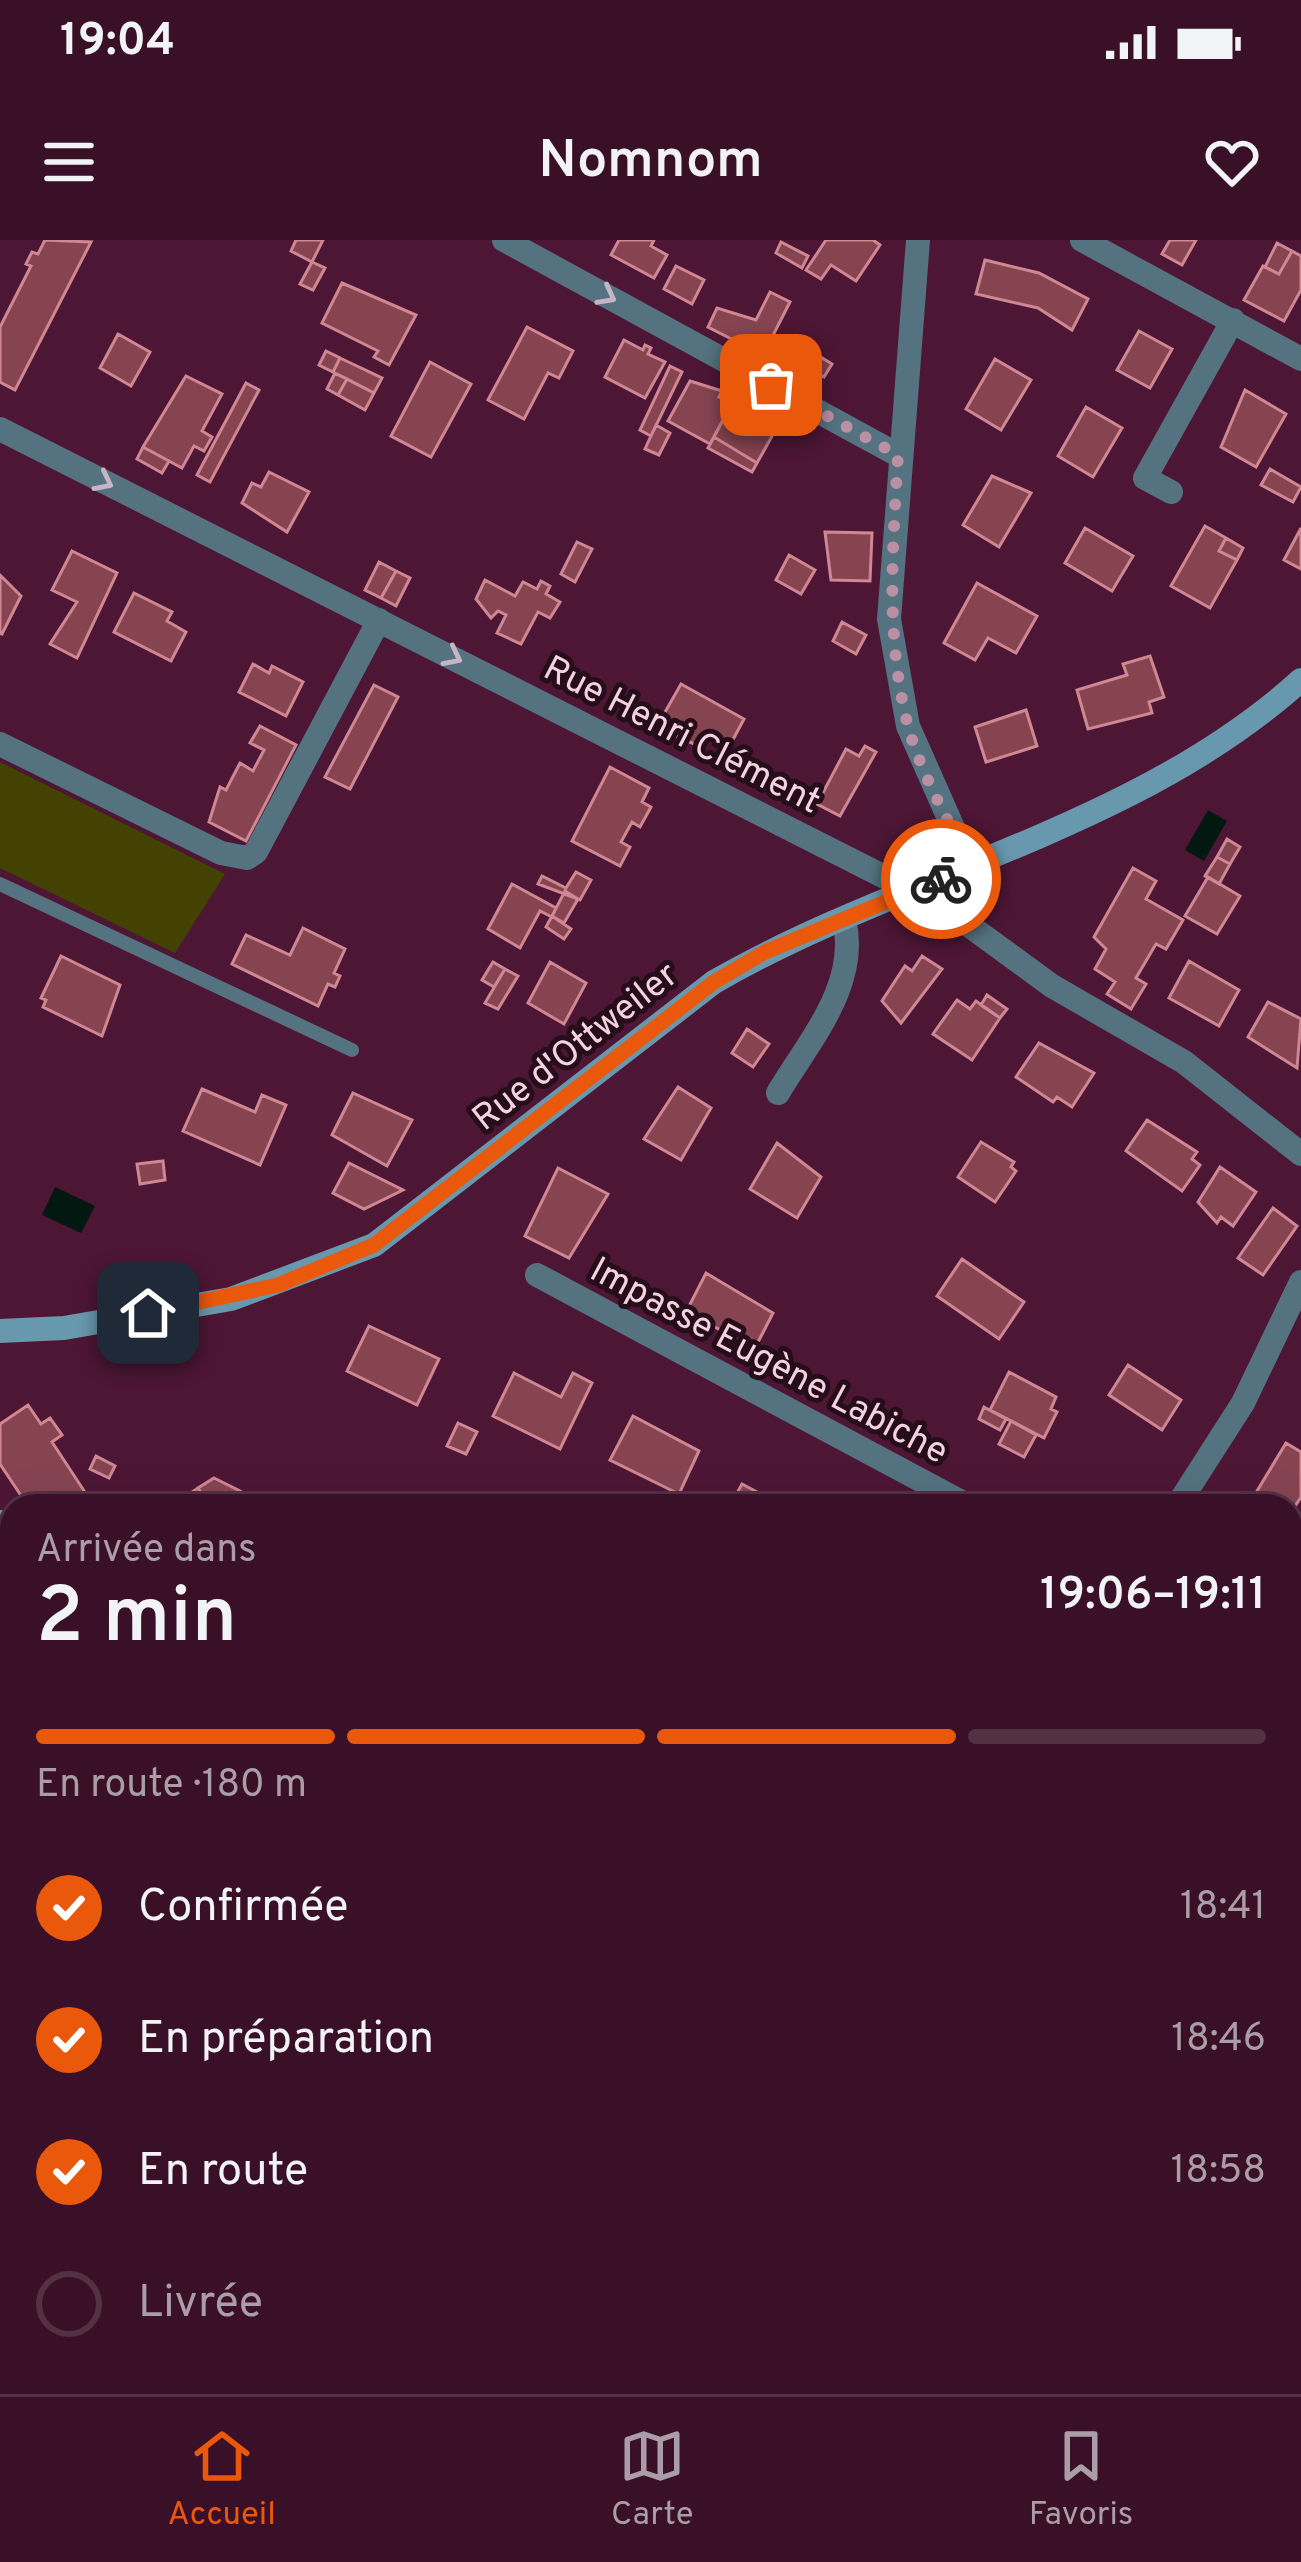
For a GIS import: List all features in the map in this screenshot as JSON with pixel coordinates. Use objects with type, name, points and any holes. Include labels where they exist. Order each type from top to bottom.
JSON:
[{"type":"street","points":[[504,240],[898,455]]},
{"type":"street","points":[[918,240],[898,455],[890,619],[908,726],[970,866]]},
{"type":"street","points":[[1082,240],[1301,359]]},
{"type":"street","points":[[1171,492],[1144,478],[1233,320]]},
{"type":"street","name":"Rue Henri Clément","points":[[0,429],[915,892],[990,937],[1052,986],[1184,1062],[1301,1154]]},
{"type":"street","points":[[0,744],[221,853],[247,858],[256,852],[379,620]]},
{"type":"street","name":"Rue d'Ottweiler","points":[[0,1331],[64,1328],[231,1299],[374,1245],[714,982],[765,952],[915,892],[1184,765],[1301,680]]},
{"type":"street","points":[[778,1093],[840,988],[848,966],[844,920]]},
{"type":"street","name":"Impasse Eugène Labiche","points":[[537,1275],[947,1494]]},
{"type":"street","points":[[1185,1494],[1243,1402],[1301,1282]]},
{"type":"lane","points":[[0,884],[352,1050]]},
{"type":"shaded area","points":[[0,762],[225,874],[175,953],[0,868]]},
{"type":"shaded area","points":[[1208,810],[1227,821],[1204,861],[1185,850]]},
{"type":"shaded area","points":[[55,1187],[95,1206],[81,1233],[42,1215]]},
{"type":"building","points":[[45,240],[91,242],[15,390],[0,382],[0,327],[31,266],[26,264],[32,252],[38,254]]},
{"type":"building","points":[[296,240],[323,240],[312,262],[291,251]]},
{"type":"building","points":[[619,240],[654,240],[651,246],[667,255],[654,278],[611,255]]},
{"type":"building","points":[[826,240],[873,240],[880,245],[856,281],[831,265],[821,279],[806,270]]},
{"type":"building","points":[[1170,240],[1196,240],[1182,265],[1162,254]]},
{"type":"building","points":[[781,242],[808,256],[802,268],[776,253]]},
{"type":"building","points":[[1277,243],[1292,251],[1279,274],[1265,267]]},
{"type":"building","points":[[1292,251],[1301,256],[1301,290],[1284,321],[1244,300],[1263,266],[1279,274]]},
{"type":"building","points":[[985,260],[1039,273],[1088,299],[1072,330],[1038,308],[976,294]]},
{"type":"building","points":[[312,262],[325,268],[313,290],[300,284]]},
{"type":"building","points":[[676,266],[704,280],[692,304],[664,289]]},
{"type":"building","points":[[342,283],[416,315],[389,365],[374,357],[378,351],[322,323]]},
{"type":"building","points":[[770,292],[790,302],[763,355],[708,327],[717,308],[756,320]]},
{"type":"building","points":[[527,327],[573,351],[559,378],[548,373],[524,419],[488,400]]},
{"type":"building","points":[[1139,331],[1172,349],[1150,388],[1117,370]]},
{"type":"building","points":[[118,334],[150,352],[131,386],[100,368]]},
{"type":"building","points":[[624,340],[643,350],[645,345],[651,348],[648,354],[665,362],[645,398],[605,377]]},
{"type":"building","points":[[326,351],[340,358],[333,372],[319,365]]},
{"type":"building","points":[[819,356],[832,364],[824,377],[811,370]]},
{"type":"building","points":[[340,358],[382,378],[374,393],[333,372]]},
{"type":"building","points":[[995,359],[1031,380],[1001,430],[966,409]]},
{"type":"building","points":[[430,362],[471,384],[431,457],[391,436]]},
{"type":"building","points":[[670,366],[682,372],[651,436],[640,430]]},
{"type":"building","points":[[335,373],[347,379],[338,395],[327,389]]},
{"type":"building","points":[[186,376],[222,394],[202,431],[212,437],[204,451],[194,446],[182,468],[143,447]]},
{"type":"building","points":[[347,379],[374,393],[365,410],[338,395]]},
{"type":"building","points":[[690,381],[722,391],[719,397],[732,403],[710,444],[668,421]]},
{"type":"building","points":[[246,383],[259,390],[210,482],[197,475]]},
{"type":"building","points":[[1245,390],[1286,414],[1256,467],[1221,447]]},
{"type":"building","points":[[732,403],[776,429],[757,463],[714,437]]},
{"type":"building","points":[[1086,407],[1122,428],[1093,477],[1058,456]]},
{"type":"building","points":[[656,425],[670,433],[659,455],[645,449]]},
{"type":"building","points":[[714,437],[757,463],[752,472],[708,448]]},
{"type":"building","points":[[143,447],[169,461],[162,473],[137,459]]},
{"type":"building","points":[[1270,469],[1301,487],[1293,502],[1261,485]]},
{"type":"building","points":[[269,472],[309,492],[287,532],[242,503],[252,483],[261,487]]},
{"type":"building","points":[[992,476],[1031,493],[999,547],[963,525]]},
{"type":"building","points":[[1205,526],[1226,538],[1219,551],[1237,560],[1210,608],[1171,586]]},
{"type":"building","points":[[1085,528],[1133,556],[1112,591],[1065,563]]},
{"type":"building","points":[[1301,528],[1301,569],[1284,560]]},
{"type":"building","points":[[825,532],[872,533],[870,581],[831,580]]},
{"type":"building","points":[[1226,538],[1243,548],[1237,560],[1219,551]]},
{"type":"building","points":[[577,542],[592,549],[575,582],[561,574]]},
{"type":"building","points":[[72,551],[117,573],[77,658],[50,644],[77,602],[52,590]]},
{"type":"building","points":[[789,555],[815,570],[801,594],[776,580]]},
{"type":"building","points":[[379,562],[396,571],[381,598],[365,590]]},
{"type":"building","points":[[396,571],[410,578],[396,606],[381,598]]},
{"type":"building","points":[[0,575],[21,596],[2,634],[0,633]]},
{"type":"building","points":[[485,580],[515,596],[523,582],[537,589],[541,581],[550,586],[546,594],[560,602],[550,618],[538,612],[521,644],[497,633],[506,615],[498,611],[491,618],[476,599]]},
{"type":"building","points":[[977,583],[1037,616],[1016,653],[988,638],[975,660],[944,643]]},
{"type":"building","points":[[134,593],[172,612],[167,621],[186,632],[171,661],[114,632]]},
{"type":"building","points":[[842,622],[866,635],[856,654],[833,641]]},
{"type":"building","points":[[1150,656],[1164,697],[1149,702],[1152,713],[1088,729],[1077,690],[1127,675],[1123,664]]},
{"type":"building","points":[[253,664],[269,673],[272,666],[303,682],[286,716],[239,692]]},
{"type":"building","points":[[681,684],[744,719],[729,747],[705,733],[699,746],[656,728]]},
{"type":"building","points":[[374,685],[398,697],[350,789],[325,777]]},
{"type":"building","points":[[1026,710],[1037,746],[986,762],[975,727]]},
{"type":"building","points":[[260,726],[296,745],[246,841],[209,822],[220,787],[226,790],[240,763],[253,771],[264,750],[250,743]]},
{"type":"building","points":[[865,746],[876,752],[840,816],[817,804],[846,749],[859,756]]},
{"type":"building","points":[[610,767],[649,788],[642,802],[651,807],[640,827],[632,822],[621,842],[630,847],[620,866],[572,841]]},
{"type":"building","points":[[1227,839],[1240,847],[1230,864],[1217,857]]},
{"type":"building","points":[[1217,857],[1230,864],[1219,884],[1205,876]]},
{"type":"building","points":[[1133,868],[1156,881],[1146,899],[1183,920],[1166,949],[1156,944],[1136,978],[1146,984],[1131,1009],[1107,994],[1115,982],[1095,969],[1106,949],[1094,937]]},
{"type":"building","points":[[576,872],[591,880],[580,900],[538,884],[542,876],[566,888]]},
{"type":"building","points":[[1208,877],[1240,896],[1217,934],[1185,916]]},
{"type":"building","points":[[512,884],[556,908],[552,917],[540,911],[520,948],[488,929]]},
{"type":"building","points":[[565,891],[578,899],[564,923],[552,916]]},
{"type":"building","points":[[552,916],[571,929],[564,939],[546,927]]},
{"type":"building","points":[[303,928],[345,949],[334,973],[340,976],[335,987],[328,984],[318,1006],[232,964],[246,935],[290,955]]},
{"type":"building","points":[[61,956],[120,985],[102,1036],[43,1007],[46,1000],[41,998]]},
{"type":"building","points":[[922,956],[942,969],[901,1023],[882,1001],[905,966],[912,971]]},
{"type":"building","points":[[1189,961],[1239,990],[1219,1026],[1169,998]]},
{"type":"building","points":[[493,962],[505,969],[494,987],[482,980]]},
{"type":"building","points":[[550,962],[586,983],[564,1024],[528,1003]]},
{"type":"building","points":[[505,969],[518,976],[498,1009],[485,1003]]},
{"type":"building","points":[[987,995],[1007,1009],[1000,1018],[981,1005]]},
{"type":"building","points":[[957,1000],[970,1009],[976,1001],[1000,1018],[972,1060],[933,1034]]},
{"type":"building","points":[[1268,1002],[1301,1019],[1297,1068],[1248,1037]]},
{"type":"building","points":[[747,1029],[769,1044],[753,1067],[732,1053]]},
{"type":"building","points":[[1039,1043],[1094,1073],[1072,1107],[1057,1097],[1053,1102],[1016,1077]]},
{"type":"building","points":[[678,1087],[711,1108],[681,1160],[644,1139]]},
{"type":"building","points":[[202,1089],[255,1112],[262,1095],[286,1105],[260,1165],[183,1131]]},
{"type":"building","points":[[353,1093],[412,1120],[387,1166],[332,1135]]},
{"type":"building","points":[[1147,1120],[1197,1152],[1192,1159],[1200,1165],[1182,1191],[1126,1151]]},
{"type":"building","points":[[981,1142],[1014,1162],[1011,1167],[1016,1171],[995,1202],[958,1177]]},
{"type":"building","points":[[777,1143],[821,1177],[797,1218],[750,1189]]},
{"type":"building","points":[[163,1161],[165,1180],[140,1184],[137,1164]]},
{"type":"building","points":[[349,1163],[403,1190],[364,1209],[333,1193]]},
{"type":"building","points":[[1220,1167],[1256,1192],[1233,1226],[1221,1217],[1217,1223],[1198,1202]]},
{"type":"building","points":[[558,1168],[608,1194],[569,1258],[525,1236]]},
{"type":"building","points":[[1273,1208],[1297,1226],[1263,1275],[1238,1258]]},
{"type":"building","points":[[962,1259],[1024,1302],[999,1339],[937,1296]]},
{"type":"building","points":[[706,1273],[773,1313],[755,1348],[686,1312]]},
{"type":"building","points":[[369,1326],[439,1359],[417,1405],[347,1371]]},
{"type":"building","points":[[1128,1365],[1181,1400],[1162,1430],[1109,1395]]},
{"type":"building","points":[[1009,1372],[1056,1397],[1051,1409],[1057,1412],[1044,1438],[990,1410]]},
{"type":"building","points":[[514,1373],[561,1397],[573,1373],[592,1383],[560,1449],[493,1416]]},
{"type":"building","points":[[28,1405],[41,1424],[50,1418],[62,1435],[52,1442],[86,1494],[20,1494],[0,1464],[0,1424]]},
{"type":"building","points":[[984,1407],[1006,1419],[1000,1430],[979,1419]]},
{"type":"building","points":[[633,1416],[699,1451],[679,1494],[610,1460]]},
{"type":"building","points":[[1011,1421],[1036,1435],[1024,1457],[999,1444]]},
{"type":"building","points":[[458,1423],[477,1432],[466,1454],[447,1446]]},
{"type":"building","points":[[1286,1443],[1301,1452],[1301,1494],[1255,1494]]},
{"type":"building","points":[[96,1456],[115,1466],[109,1478],[90,1469]]},
{"type":"building","points":[[214,1478],[240,1491],[202,1494],[198,1488]]},
{"type":"building","points":[[742,1484],[761,1494],[737,1494]]},
{"type":"way so far","points":[[771,385],[898,455],[890,619],[897,672],[908,726],[970,866],[941,879]]},
{"type":"route","points":[[148,1313],[231,1299],[278,1285],[374,1245],[714,982],[765,952],[941,879]]}]
